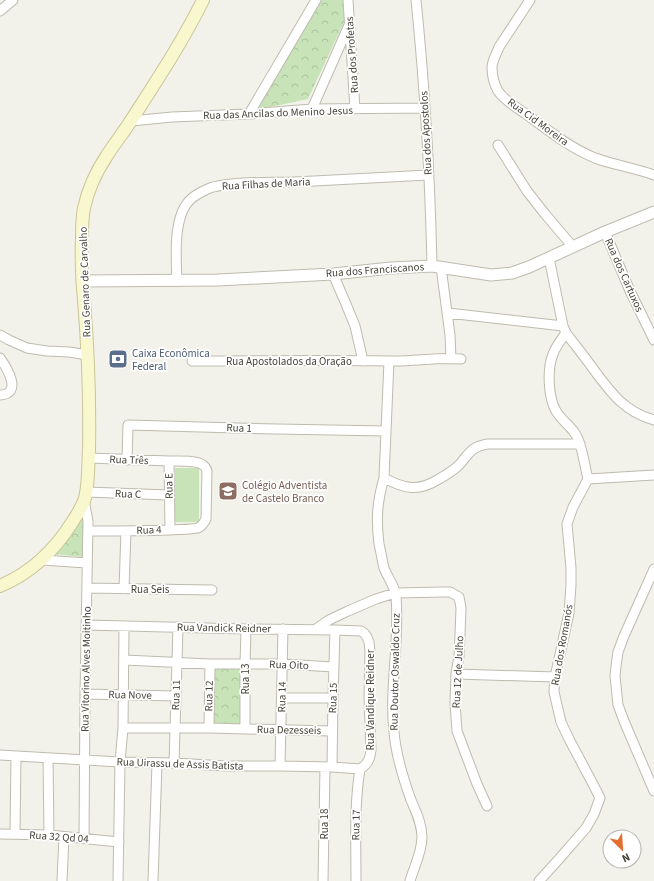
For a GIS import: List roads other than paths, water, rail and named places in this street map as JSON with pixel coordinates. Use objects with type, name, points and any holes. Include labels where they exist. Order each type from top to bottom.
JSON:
[{"type":"main road","name":"Rua Genaro de Carvalho","points":[[85,496],[89,458],[89,424],[88,355],[81,252],[84,208],[96,174],[106,156],[131,121],[175,52],[203,0]]},
{"type":"main road","points":[[0,586],[18,577],[42,560],[68,530],[80,509],[85,496]]},
{"type":"street","points":[[0,11],[13,0]]},
{"type":"street","points":[[249,114],[316,0]]},
{"type":"street","name":"Rua dos Profetas","points":[[348,0],[355,109]]},
{"type":"street","name":"Rua dos Apostolos","points":[[416,0],[422,64],[428,174],[437,267],[448,313],[450,358]]},
{"type":"street","name":"Rua Cid Moreira","points":[[530,0],[499,47],[492,66],[494,80],[498,91],[519,110],[568,144],[595,158],[654,175]]},
{"type":"street","points":[[312,109],[350,24]]},
{"type":"street","name":"Rua das Ancilas do Menino Jesus","points":[[131,121],[172,117],[249,114],[312,109],[425,108]]},
{"type":"street","points":[[498,144],[527,191],[573,247]]},
{"type":"street","name":"Rua Filhas de Maria","points":[[177,281],[176,238],[181,216],[189,201],[211,188],[230,184],[295,182],[428,174]]},
{"type":"street","name":"Rua dos Franciscanos","points":[[82,281],[218,280],[333,274],[391,268],[437,267],[492,275],[512,273],[521,271],[605,232],[654,212]]},
{"type":"street","name":"Rua dos Cartuxos","points":[[605,232],[630,291],[654,340]]},
{"type":"street","points":[[549,258],[565,329],[607,388],[625,406],[654,420]]},
{"type":"street","points":[[333,274],[354,326],[363,361]]},
{"type":"street","points":[[448,313],[565,329]]},
{"type":"street","points":[[565,329],[550,361],[550,393],[556,411],[577,435],[588,479],[654,475]]},
{"type":"street","points":[[0,334],[27,348],[88,355]]},
{"type":"street","points":[[0,358],[10,373],[12,382],[10,391],[3,395]]},
{"type":"street","name":"Rua Apostolados da Oração","points":[[192,362],[461,359]]},
{"type":"street","points":[[316,629],[354,608],[396,593],[384,566],[377,528],[377,509],[384,478],[389,361]]},
{"type":"street","name":"Rua 1","points":[[127,460],[128,425],[208,426],[277,430],[386,431]]},
{"type":"street","points":[[384,478],[405,487],[422,487],[431,484],[450,472],[477,446],[488,444],[580,444]]},
{"type":"street","name":"Rua Três","points":[[89,458],[169,461]]},
{"type":"street","name":"Rua E","points":[[170,530],[169,461],[200,463],[206,468],[206,519]]},
{"type":"street","name":"Rua dos Romanós","points":[[539,881],[586,828],[594,814],[600,798],[561,722],[554,692],[554,677],[569,613],[571,568],[567,524],[573,507],[588,479]]},
{"type":"street","name":"Rua C","points":[[85,496],[169,495]]},
{"type":"street","name":"Rua Vitorino Alves Moitinho","points":[[84,838],[88,531],[85,496]]},
{"type":"street","name":"Rua 4","points":[[88,531],[170,530],[198,528],[206,519]]},
{"type":"street","points":[[124,589],[126,531]]},
{"type":"street","points":[[42,560],[87,563]]},
{"type":"street","points":[[654,569],[618,652],[615,676],[618,705],[654,791]]},
{"type":"street","name":"Rua Seis","points":[[87,588],[212,590]]},
{"type":"street","name":"Rua 12 de Julho","points":[[396,593],[450,592],[459,597],[461,608],[460,642],[456,674],[455,703],[457,732],[487,806]]},
{"type":"street","name":"Rua Doutor Oswaldo Cruz","points":[[396,593],[397,629],[393,710],[394,733],[400,766],[422,830],[422,845],[410,881]]},
{"type":"street","name":"Rua Vandick Reidner","points":[[86,625],[361,631]]},
{"type":"street","points":[[118,881],[120,762],[124,695],[124,627]]},
{"type":"street","name":"Rua 11","points":[[174,763],[178,627]]},
{"type":"street","name":"Rua 13","points":[[245,729],[246,629]]},
{"type":"street","name":"Rua 14","points":[[280,766],[283,629]]},
{"type":"street","name":"Rua 15","points":[[328,767],[332,731],[335,630]]},
{"type":"street","name":"Rua Vandique Reidner","points":[[360,770],[370,758],[370,651],[367,637],[361,631]]},
{"type":"street","points":[[124,660],[210,664]]},
{"type":"street","name":"Rua Oito","points":[[210,664],[282,664],[334,667]]},
{"type":"street","name":"Rua 12","points":[[209,728],[210,664]]},
{"type":"street","points":[[456,674],[554,677]]},
{"type":"street","name":"Rua Nove","points":[[85,694],[176,696]]},
{"type":"street","points":[[282,698],[333,698]]},
{"type":"street","points":[[123,728],[209,728]]},
{"type":"street","name":"Rua Dezesseis","points":[[209,728],[332,731]]},
{"type":"street","name":"Rua Uirassu de Assis Batista","points":[[0,755],[157,764],[174,763],[226,766],[328,767],[360,770]]},
{"type":"street","points":[[15,834],[16,756]]},
{"type":"street","points":[[48,758],[49,835]]},
{"type":"street","points":[[153,881],[157,764]]},
{"type":"street","name":"Rua 18","points":[[323,881],[328,767]]},
{"type":"street","name":"Rua 17","points":[[356,881],[357,799],[360,770]]},
{"type":"street","name":"Rua 32 Qd 04","points":[[0,834],[49,835],[119,842]]},
{"type":"street","points":[[62,881],[64,837]]},
{"type":"place","name":"Caixa Econômica Federal","points":[[118,359]]},
{"type":"place","name":"Colégio Adventista de Castelo Branco","points":[[228,491]]}]
